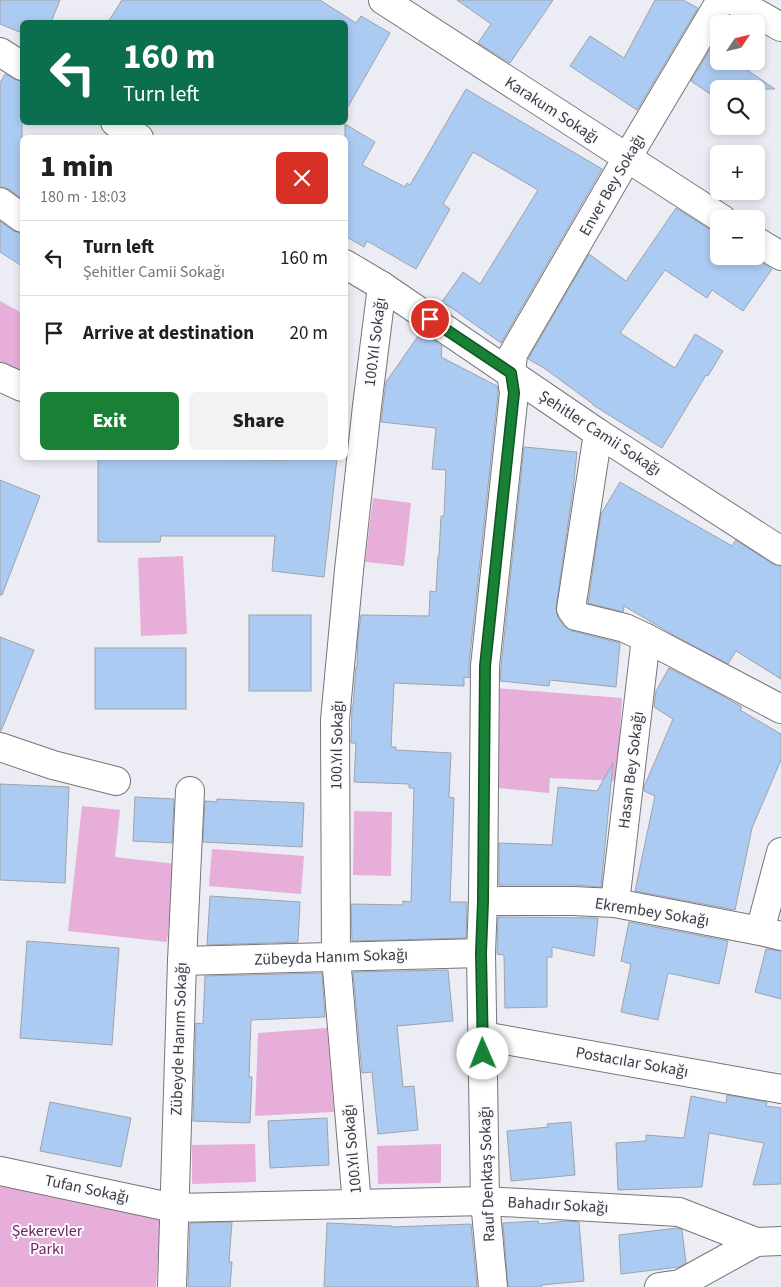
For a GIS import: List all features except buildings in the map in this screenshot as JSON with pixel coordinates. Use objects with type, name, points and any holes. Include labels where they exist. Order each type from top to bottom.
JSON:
[{"type":"street","name":"Karakum Sokağı","points":[[383,0],[710,211]]},
{"type":"street","name":"Enver Bey Sokağı","points":[[511,373],[513,354],[721,0]]},
{"type":"street","points":[[733,0],[781,27]]},
{"type":"street","points":[[0,52],[20,65]]},
{"type":"street","points":[[120,125],[134,135]]},
{"type":"street","points":[[0,202],[20,217]]},
{"type":"street","points":[[765,246],[781,256]]},
{"type":"street","name":"Şehitler Camii Sokağı","points":[[348,266],[382,286],[598,433],[781,551]]},
{"type":"street","name":"100.Yıl Sokağı","points":[[357,1204],[336,957],[335,720],[349,570],[356,406],[382,286]]},
{"type":"street","name":"Rauf Denktaş Sokağı","points":[[493,1287],[486,1201],[481,953],[485,666],[514,393],[511,373]]},
{"type":"street","points":[[0,377],[20,386]]},
{"type":"street","points":[[598,433],[571,609],[576,616],[625,628],[781,708]]},
{"type":"street","name":"Hasan Bey Sokağı","points":[[615,903],[646,638]]},
{"type":"street","points":[[0,747],[53,765],[116,781]]},
{"type":"street","name":"Zübeyde Hanım Sokağı","points":[[172,1287],[182,961],[190,791]]},
{"type":"street","name":"Ekrembey Sokağı","points":[[483,901],[615,903],[770,934],[781,852]]},
{"type":"street","name":"Zübeyda Hanım Sokağı","points":[[182,961],[481,953]]},
{"type":"street","name":"Postacılar Sokağı","points":[[483,1036],[781,1089]]},
{"type":"street","name":"Tufan Sokağı","points":[[0,1171],[174,1208]]},
{"type":"street","name":"Bahadır Sokağı","points":[[174,1208],[486,1201],[679,1212],[768,1242]]},
{"type":"street","points":[[659,1287],[680,1284],[768,1242]]},
{"type":"green space","points":[[0,301],[20,312],[20,387],[0,379]]},
{"type":"green space","points":[[373,498],[411,503],[404,566],[365,562]]},
{"type":"green space","points":[[183,556],[187,634],[141,636],[138,558]]},
{"type":"green space","points":[[495,688],[622,698],[617,781],[550,778],[549,793],[498,788]]},
{"type":"green space","points":[[82,806],[120,810],[115,857],[176,864],[167,942],[68,931]]},
{"type":"green space","points":[[354,811],[392,812],[391,876],[353,875]]},
{"type":"green space","points":[[212,849],[304,856],[301,894],[209,886]]},
{"type":"green space","points":[[327,1028],[334,1112],[255,1116],[258,1033]]},
{"type":"green space","points":[[255,1144],[256,1182],[192,1184],[192,1145]]},
{"type":"green space","points":[[441,1144],[441,1183],[378,1184],[377,1146]]},
{"type":"green space","name":"Şekerevler Parkı","points":[[0,1181],[161,1216],[156,1287],[0,1287]]},
{"type":"route","points":[[430,319],[511,373],[514,393],[485,666],[481,953],[483,1054]]}]
